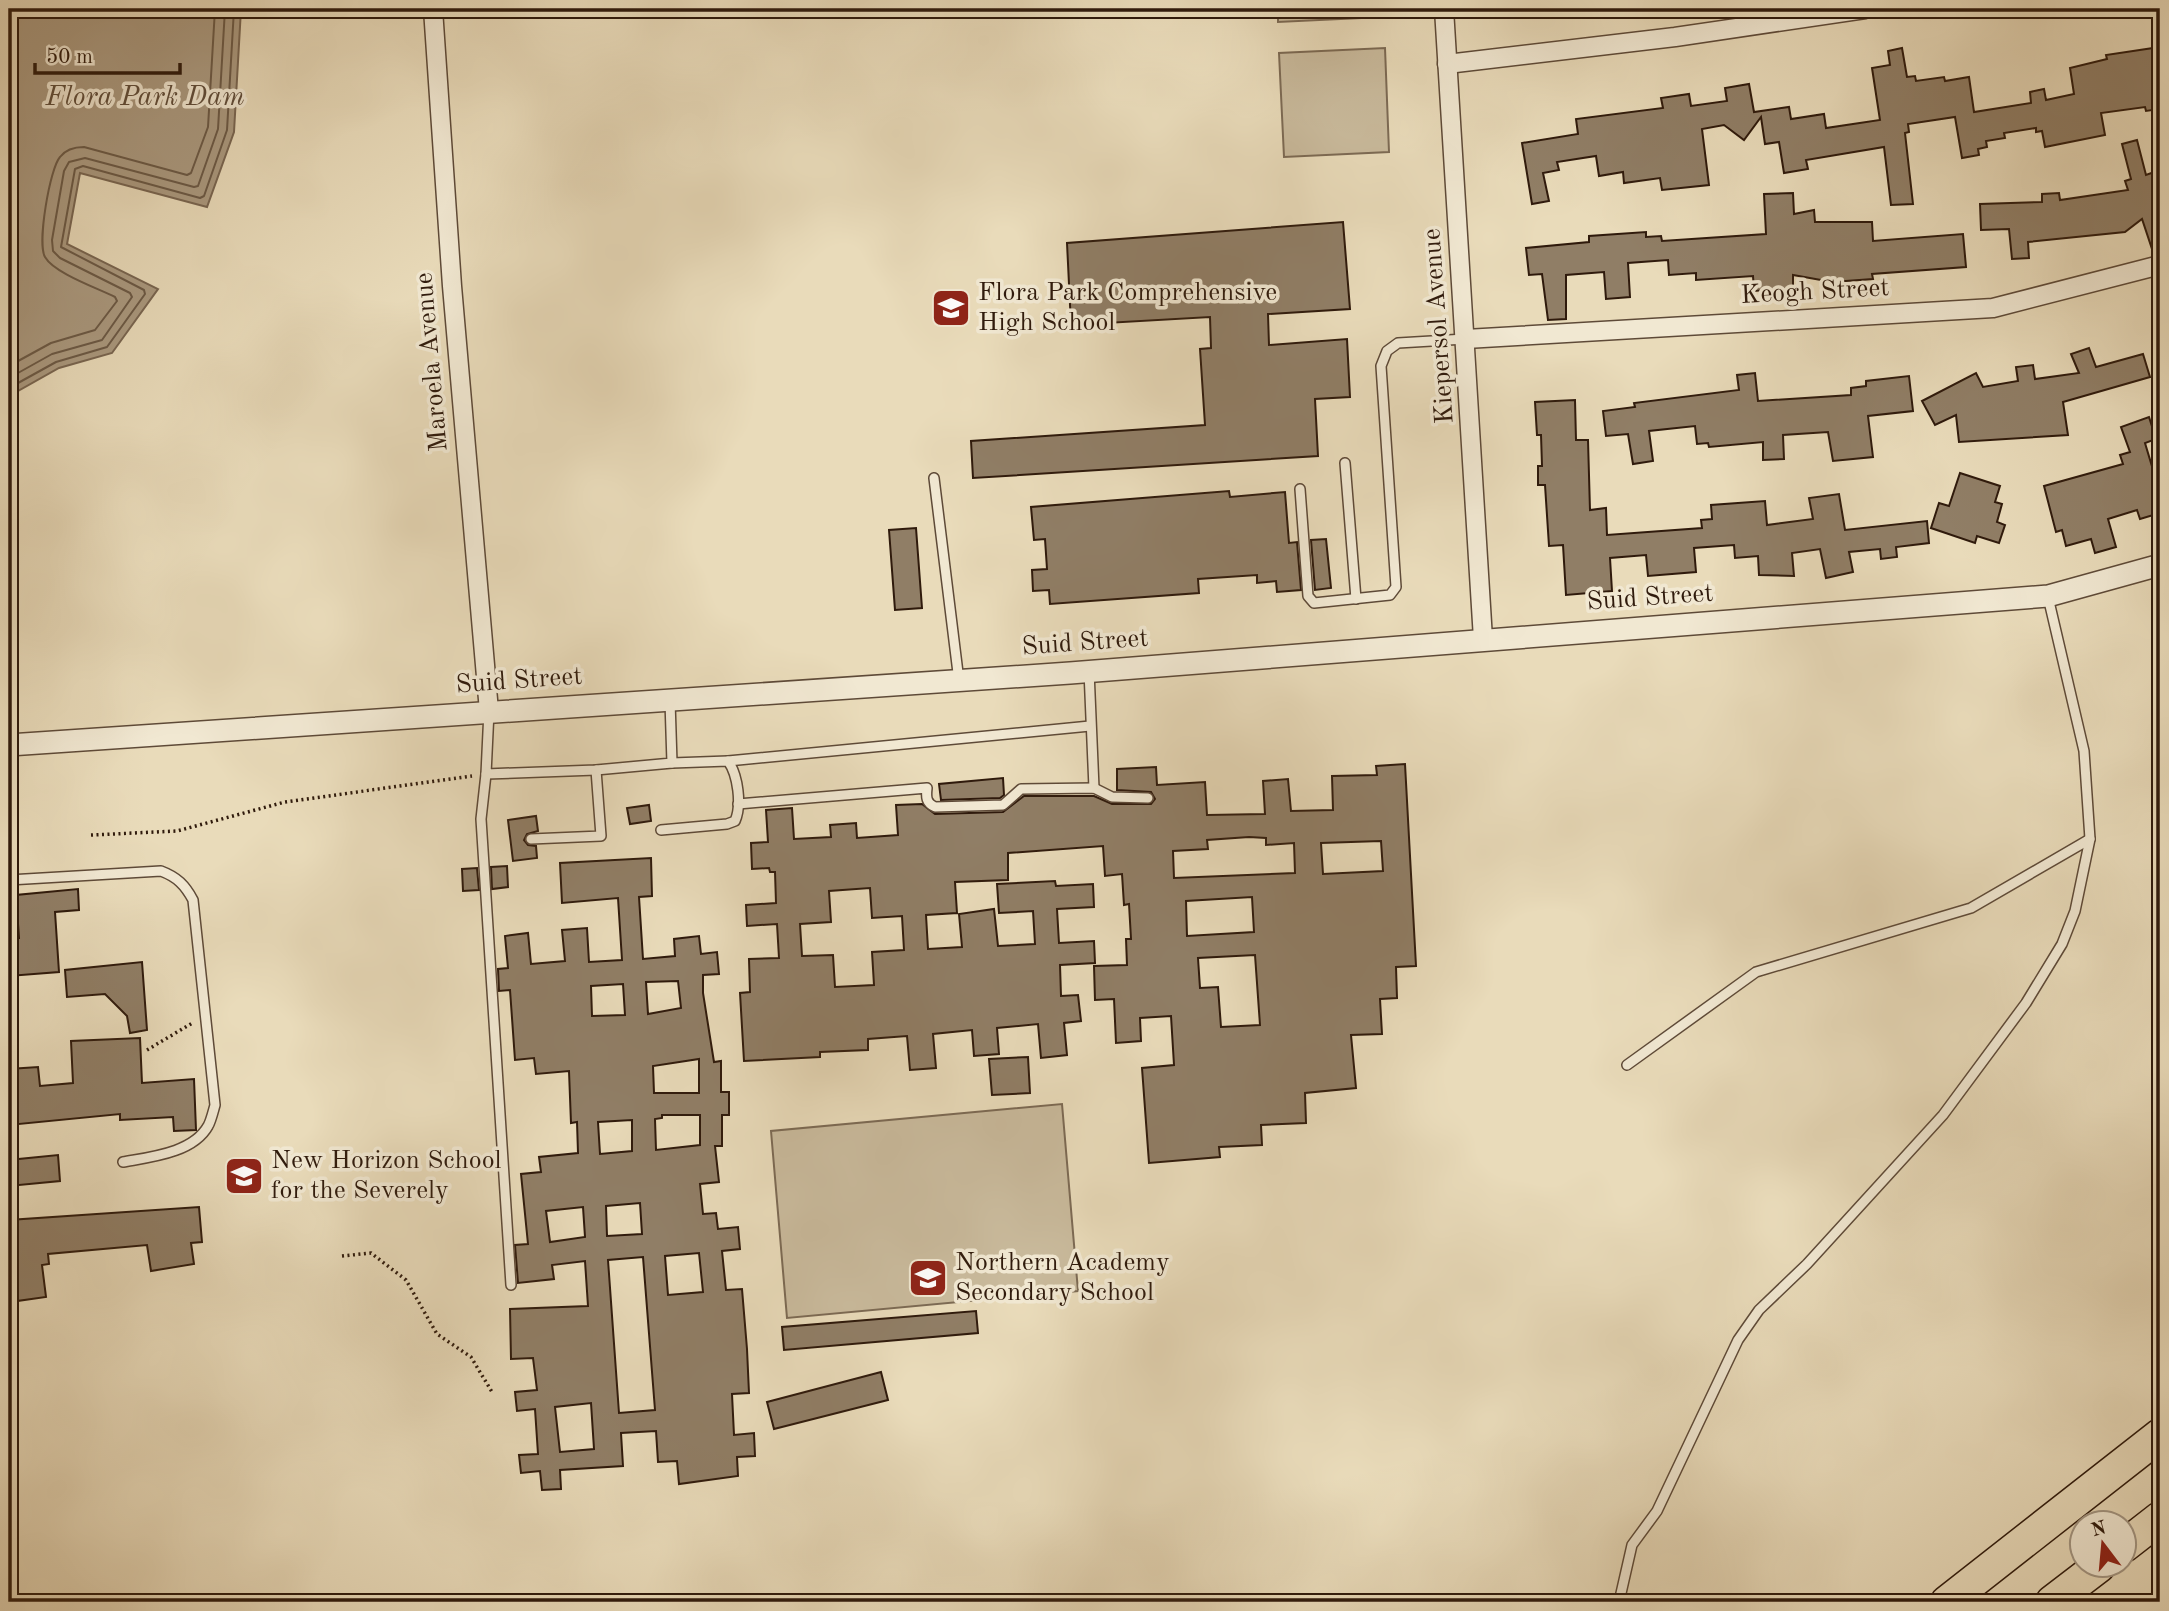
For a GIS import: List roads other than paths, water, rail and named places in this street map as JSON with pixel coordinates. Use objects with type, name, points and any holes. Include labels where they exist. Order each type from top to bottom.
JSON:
[{"type":"highway","points":[[1947,1602],[2160,1435]]},
{"type":"highway","points":[[2138,1534],[2160,1517]]},
{"type":"highway","points":[[2053,1602],[2081,1580]]},
{"type":"street","name":"Maroela Avenue","points":[[433,9],[452,286],[489,711]]},
{"type":"street","name":"Kiepersol Avenue","points":[[1444,9],[1483,639]]},
{"type":"street","points":[[1447,64],[1675,37],[1865,9]]},
{"type":"street","name":"Keogh Street","points":[[1466,339],[1993,309],[2160,265]]},
{"type":"street","name":"Suid Street","points":[[9,745],[959,681],[2048,596],[2160,565]]},
{"type":"lane","points":[[1300,489],[1308,596],[1314,603],[1390,595],[1396,587],[1381,366],[1387,351],[1398,343],[1466,339]]},
{"type":"lane","points":[[1345,463],[1356,599]]},
{"type":"lane","points":[[934,478],[959,681]]},
{"type":"lane","points":[[1619,1602],[1632,1545],[1657,1511],[1738,1340],[1759,1310],[1807,1264],[1943,1115],[2026,1003],[2062,944],[2071,922],[2090,839],[2084,751],[2048,596]]},
{"type":"lane","points":[[1089,671],[1094,788]]},
{"type":"lane","points":[[670,700],[672,764]]},
{"type":"lane","points":[[489,711],[481,819],[511,1285]]},
{"type":"lane","points":[[486,774],[727,761],[1090,726]]},
{"type":"lane","points":[[661,830],[735,821],[738,804],[734,769],[727,761]]},
{"type":"lane","points":[[531,839],[601,836],[596,770]]},
{"type":"lane","points":[[738,804],[927,788],[926,797],[929,804],[935,807],[1003,805],[1021,789],[1094,788],[1112,797],[1148,798]]},
{"type":"lane","points":[[1627,1065],[1756,972],[1971,908],[2090,839]]},
{"type":"lane","points":[[9,880],[146,869],[174,876],[185,886],[193,900],[215,1105],[208,1128],[190,1143],[166,1154],[123,1162]]},
{"type":"water","name":"Flora Park Dam","points":[[9,9],[241,9],[234,132],[207,207],[80,173],[67,244],[158,289],[112,353],[59,368],[9,396]]},
{"type":"place","name":"Flora Park Comprehensive High School","points":[[951,308]]},
{"type":"place","name":"New Horizon School for the Severely","points":[[244,1176]]},
{"type":"place","name":"Northern Academy Secondary School","points":[[928,1278]]}]
